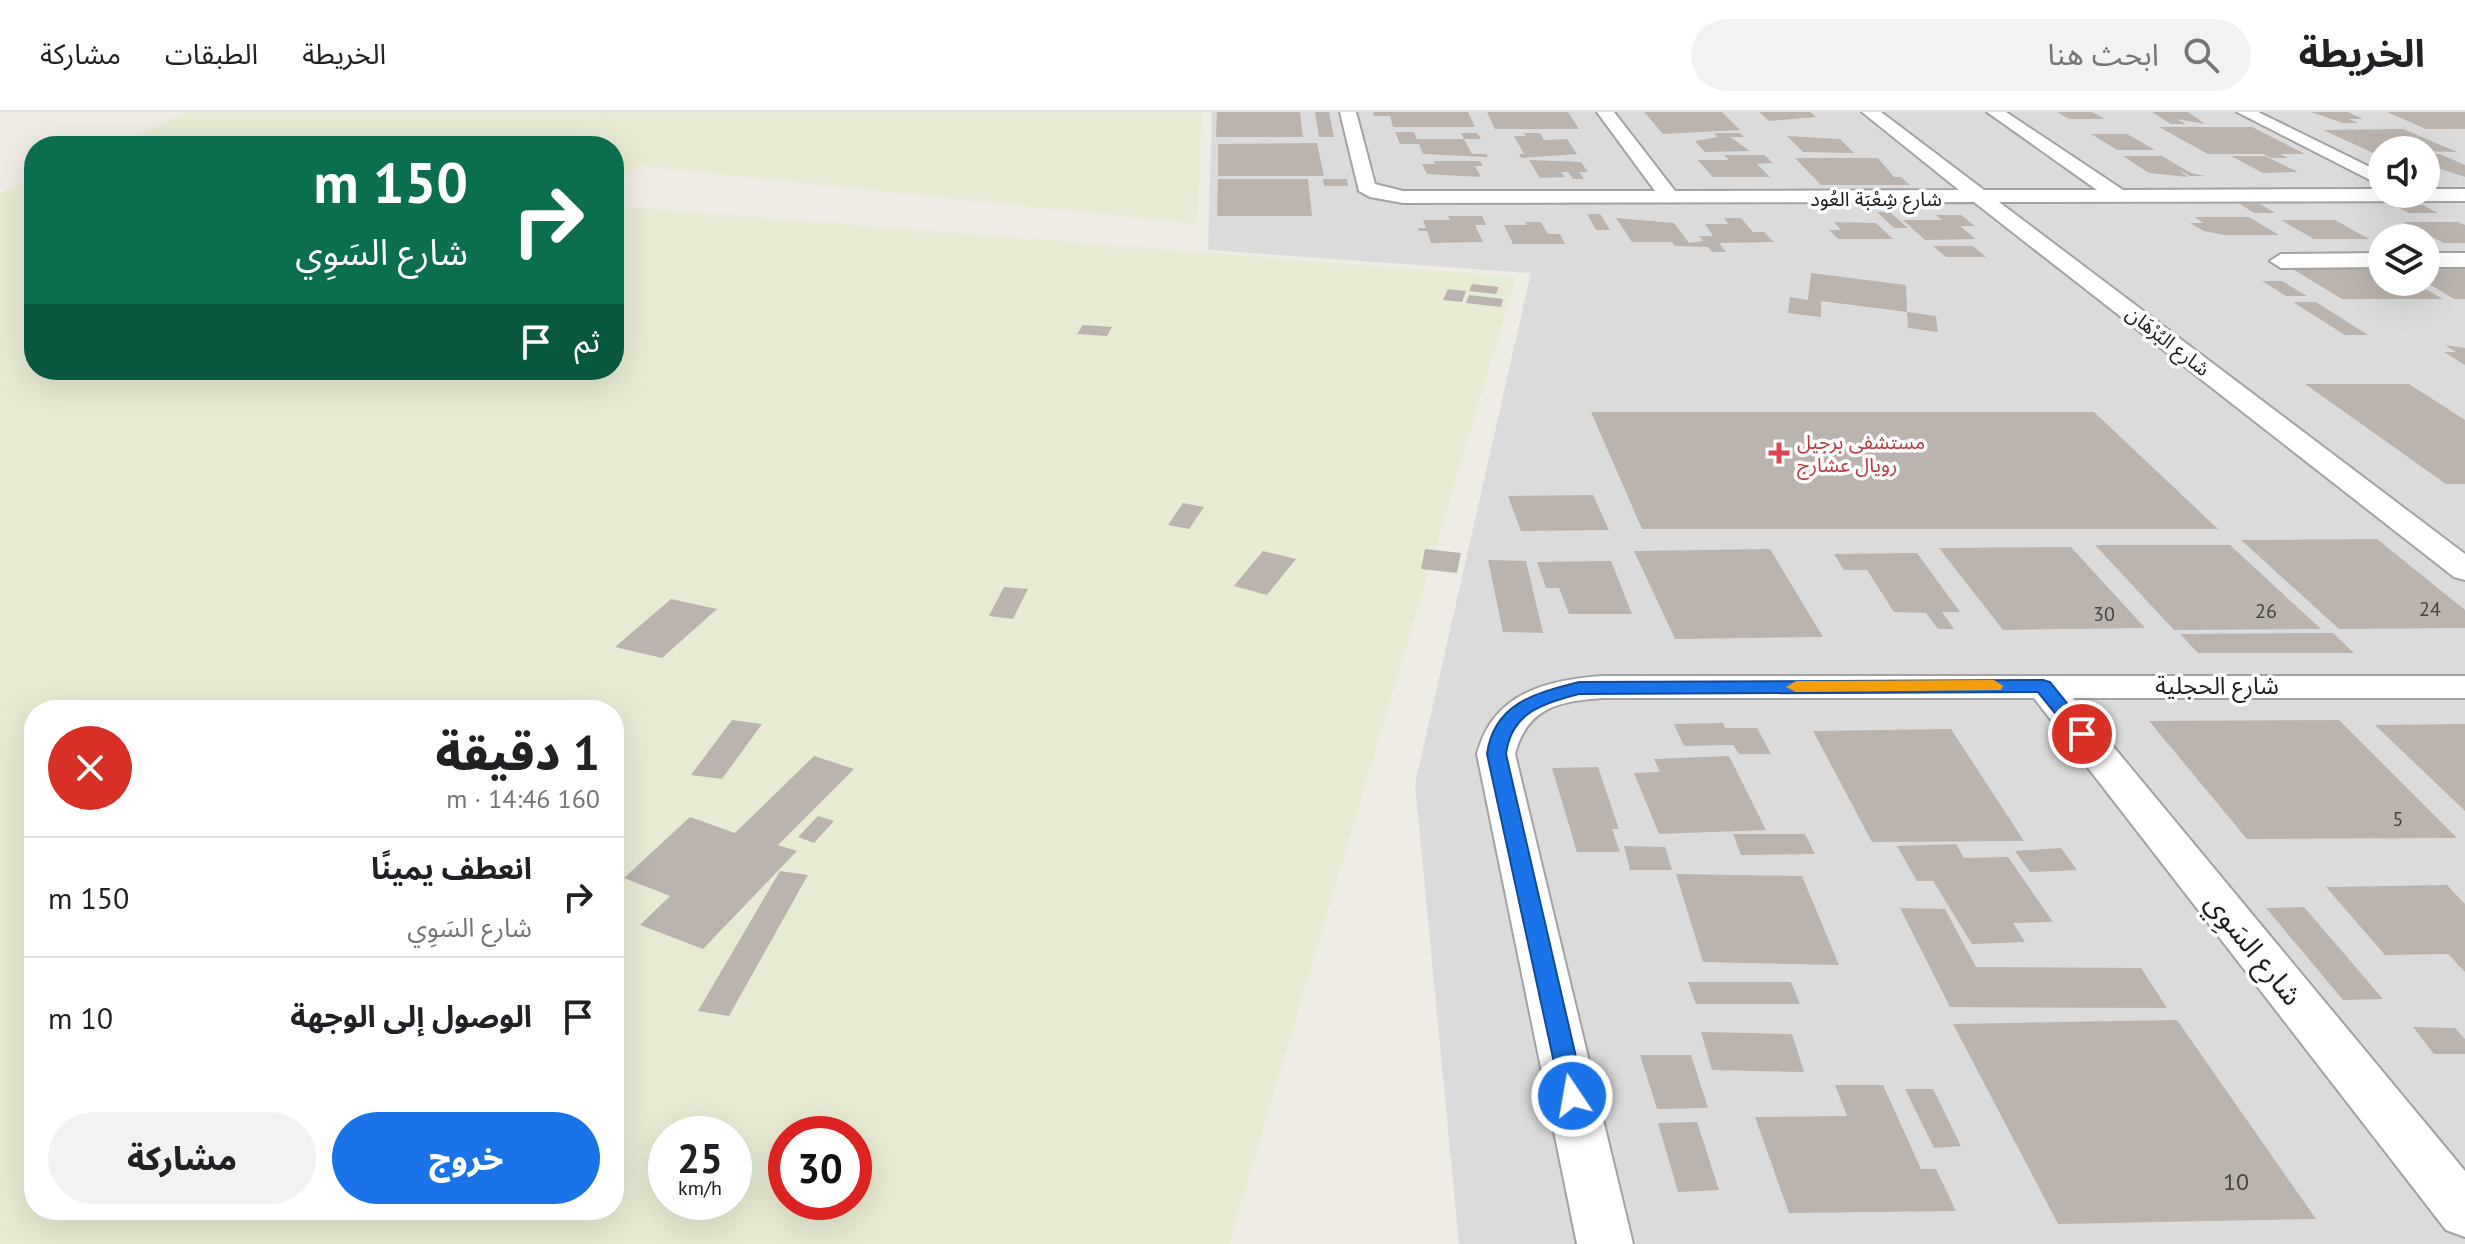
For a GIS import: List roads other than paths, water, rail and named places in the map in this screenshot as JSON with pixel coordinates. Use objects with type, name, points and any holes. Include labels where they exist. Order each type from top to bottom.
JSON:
[{"type":"street","name":"شارع شِعْبَة العُود","points":[[1348,112],[1364,183],[1370,190],[1385,195],[1986,199],[2368,195]]},
{"type":"street","points":[[1605,112],[1671,198]]},
{"type":"street","name":"شارع البُرْهَان","points":[[1870,112],[2465,570]]},
{"type":"street","points":[[1995,112],[2121,197]]},
{"type":"street","points":[[2245,112],[2368,173]]},
{"type":"street","name":"شارع شِعْبَة العُود","points":[[2440,195],[2465,195]]},
{"type":"street","points":[[2281,261],[2368,260]]},
{"type":"street","points":[[2440,260],[2465,260]]},
{"type":"street","name":"شارع السَوِي","points":[[2043,686],[2465,1212]]},
{"type":"street","name":"شارع الحجلية","points":[[1605,1244],[1496,754],[1499,737],[1507,722],[1535,699],[1579,688],[2465,687]]},
{"type":"place","name":"مستشفى برجيل رويال عشارج","points":[[1779,453]]}]
